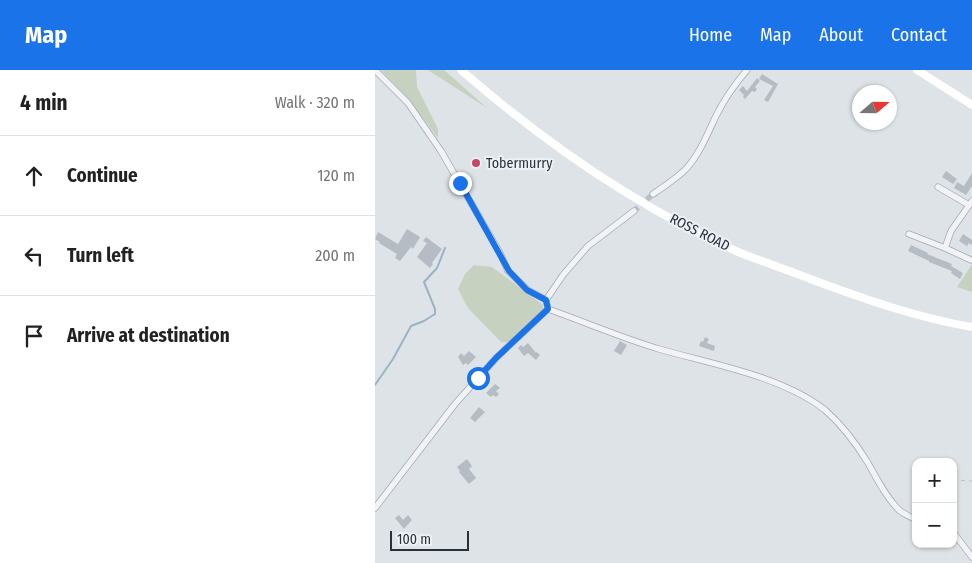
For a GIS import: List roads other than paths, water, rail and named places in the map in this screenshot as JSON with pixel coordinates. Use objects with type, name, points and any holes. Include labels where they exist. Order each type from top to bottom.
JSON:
[{"type":"main road","name":"ROSS ROAD","points":[[461,70],[548,140],[610,184],[685,226],[739,252],[842,291],[953,324],[972,327]]},
{"type":"main road","points":[[917,70],[972,105]]},
{"type":"street","points":[[375,70],[408,103],[441,151],[496,245],[509,271],[527,290],[546,300]]},
{"type":"street","points":[[653,194],[675,179],[687,167],[703,144],[716,115],[747,70]]},
{"type":"street","points":[[938,187],[971,202],[951,231],[945,248]]},
{"type":"street","points":[[548,309],[546,300],[563,275],[588,246],[634,211]]},
{"type":"street","points":[[909,234],[971,260]]},
{"type":"street","points":[[375,508],[460,399],[496,358],[548,309]]},
{"type":"street","points":[[548,309],[658,348],[733,368],[809,399],[826,411],[846,433],[866,460],[883,490],[900,511],[912,518]]},
{"type":"street","points":[[957,537],[972,557]]},
{"type":"waterway","points":[[375,385],[393,359],[411,326],[435,314],[435,309],[424,282],[437,268],[445,248]]},
{"type":"tunnel","points":[[634,211],[653,194]]},
{"type":"place","name":"Tobermurry","points":[[476,163]]}]
